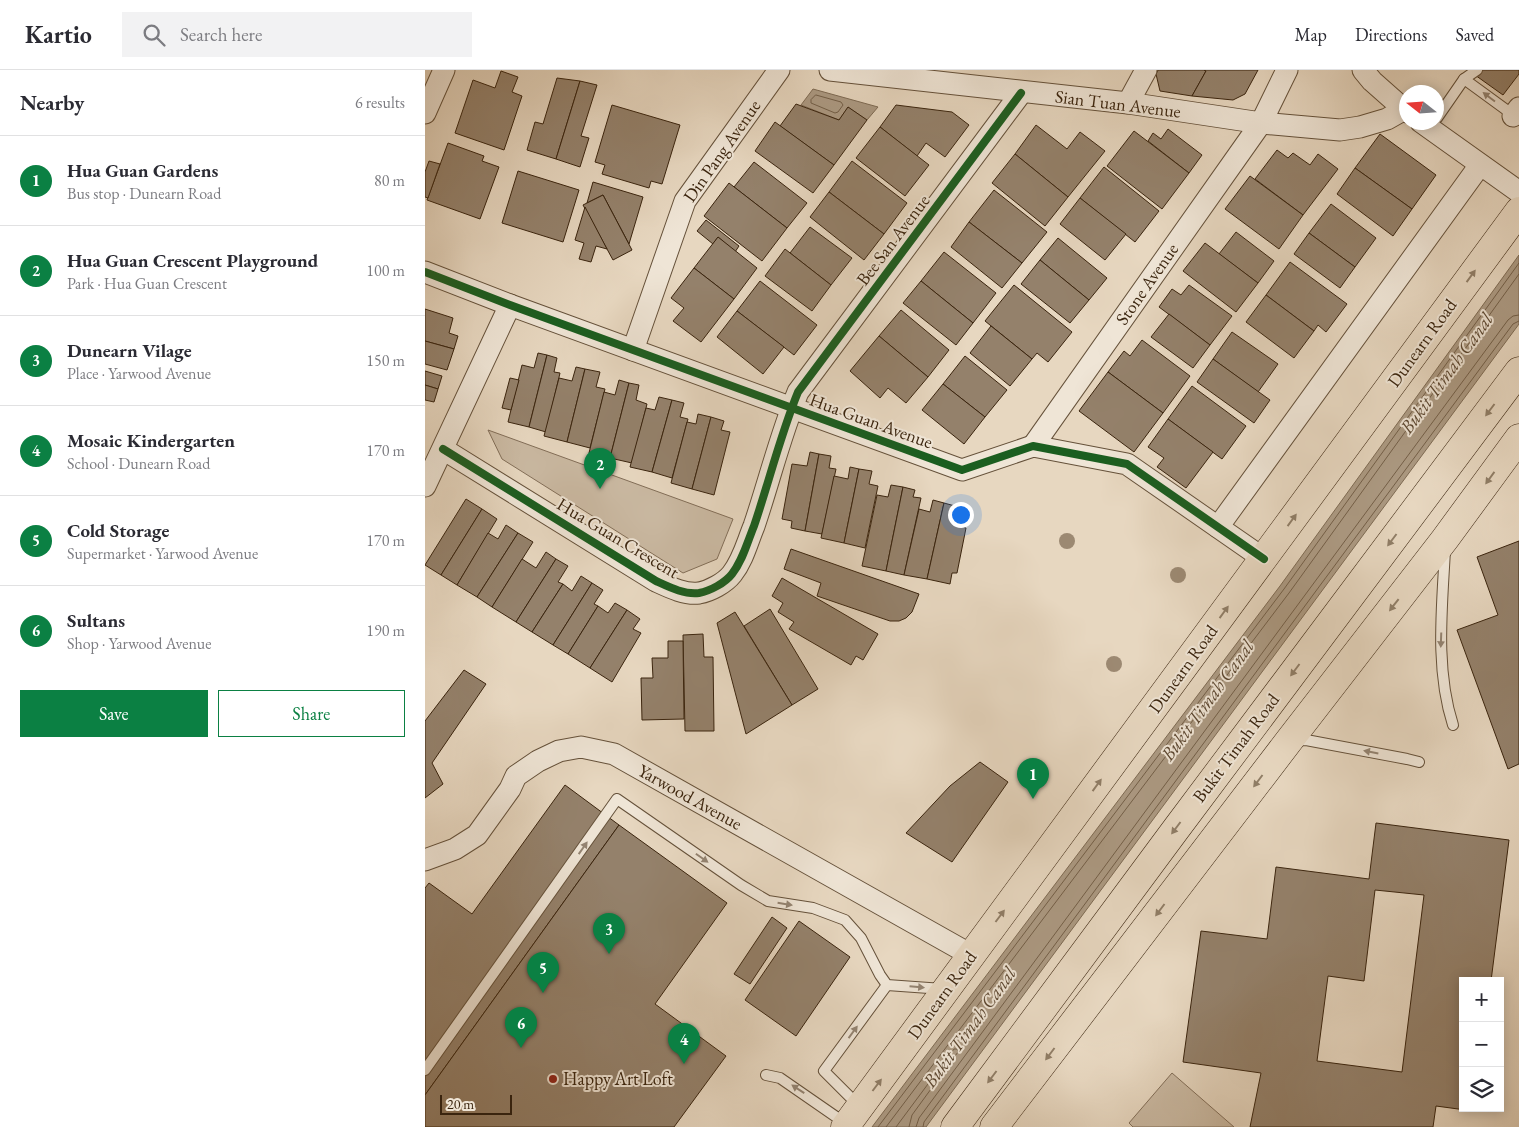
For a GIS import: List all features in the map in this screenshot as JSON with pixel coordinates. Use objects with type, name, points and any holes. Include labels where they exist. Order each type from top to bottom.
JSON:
[{"type":"highway","name":"Dunearn Road","points":[[851,1119],[1519,211]]},
{"type":"highway","name":"Bukit Timah Road","points":[[955,1127],[1519,370]]},
{"type":"highway","points":[[994,1127],[1445,539],[1519,438]]},
{"type":"highway","points":[[1031,1024],[1065,1023],[1079,1016]]},
{"type":"street","points":[[425,113],[444,70]]},
{"type":"street","name":"Din Pang Avenue","points":[[633,350],[685,201],[779,70]]},
{"type":"street","name":"Sian Tuan Avenue","points":[[830,70],[1128,104],[1261,123],[1340,130],[1360,128],[1399,114]]},
{"type":"street","points":[[1128,104],[1146,70]]},
{"type":"street","name":"Stone Avenue","points":[[1033,446],[1261,123],[1287,70]]},
{"type":"street","points":[[1363,70],[1372,81],[1399,106]]},
{"type":"street","name":"Bee San Avenue","points":[[791,407],[798,392],[1021,92]]},
{"type":"street","points":[[1438,130],[1480,165],[1519,192]]},
{"type":"street","points":[[1218,527],[1480,165]]},
{"type":"street","name":"Hua Guan Avenue","points":[[425,272],[509,305],[962,470],[1033,446],[1127,464],[1264,559]]},
{"type":"street","points":[[425,486],[509,305]]},
{"type":"street","name":"Hua Guan Crescent","points":[[443,449],[656,581],[677,590],[697,593],[712,589],[731,576],[742,558],[791,407]]},
{"type":"street","name":"Yarwood Avenue","points":[[425,860],[455,849],[477,835],[510,789],[516,776],[538,761],[559,751],[581,747],[614,754],[971,955]]},
{"type":"lane","points":[[1444,105],[1464,79],[1477,70]]},
{"type":"lane","points":[[1464,79],[1517,114]]},
{"type":"lane","points":[[1445,539],[1441,657],[1448,710],[1453,725]]},
{"type":"lane","points":[[1288,742],[1305,740],[1419,762]]},
{"type":"lane","points":[[425,1070],[617,799],[741,885],[768,901],[813,908],[845,920],[861,938],[880,975],[887,984],[946,990]]},
{"type":"lane","points":[[851,1119],[824,1071],[887,984]]},
{"type":"lane","points":[[766,1075],[780,1078],[851,1119]]},
{"type":"shaded area","points":[[488,430],[733,519],[717,559],[683,573],[502,459]]},
{"type":"shaded area","points":[[1172,1073],[1234,1127],[1133,1127],[1129,1123]]},
{"type":"water","points":[[813,89],[878,107],[867,120],[848,107],[839,120],[801,105]]},
{"type":"water","name":"Bukit Timah Canal","points":[[1519,255],[1519,324],[926,1127],[872,1127],[1280,586]]},
{"type":"building","points":[[1158,70],[1206,71],[1192,96],[1160,91],[1156,74]]},
{"type":"building","points":[[1204,70],[1258,70],[1245,94],[1233,100],[1192,96],[1206,71]]},
{"type":"building","points":[[1468,70],[1519,70],[1519,74],[1503,95]]},
{"type":"building","points":[[501,71],[518,77],[512,92],[522,96],[504,150],[455,133],[473,80],[495,88]]},
{"type":"building","points":[[557,78],[580,81],[556,159],[527,150],[535,122],[543,124]]},
{"type":"building","points":[[580,81],[597,85],[581,136],[589,138],[580,167],[556,159]]},
{"type":"building","points":[[796,104],[839,120],[848,107],[867,120],[834,165],[780,126]]},
{"type":"building","points":[[612,105],[680,125],[662,184],[651,181],[649,188],[602,174],[605,165],[595,162]]},
{"type":"building","points":[[896,105],[952,112],[969,125],[945,157],[926,143],[917,156],[880,127]]},
{"type":"building","points":[[775,122],[834,165],[813,193],[755,151]]},
{"type":"building","points":[[1036,125],[1067,149],[1080,132],[1105,151],[1068,197],[1015,154]]},
{"type":"building","points":[[880,127],[929,165],[905,196],[856,158]]},
{"type":"building","points":[[1168,129],[1202,155],[1189,173],[1148,141],[1153,133],[1161,139]]},
{"type":"building","points":[[1134,131],[1189,173],[1162,209],[1107,166]]},
{"type":"building","points":[[1380,134],[1436,175],[1412,209],[1355,168]]},
{"type":"building","points":[[448,143],[484,156],[482,161],[499,167],[480,219],[427,200]]},
{"type":"building","points":[[1277,150],[1288,158],[1293,153],[1310,165],[1318,154],[1338,169],[1303,215],[1255,179]]},
{"type":"building","points":[[1015,154],[1068,197],[1045,226],[992,183]]},
{"type":"building","points":[[429,161],[440,164],[428,198],[425,197],[425,172]]},
{"type":"building","points":[[852,161],[907,203],[884,234],[829,192]]},
{"type":"building","points":[[754,162],[807,203],[787,228],[734,187]]},
{"type":"building","points":[[1104,167],[1159,211],[1135,242],[1080,198]]},
{"type":"building","points":[[1355,168],[1412,209],[1393,236],[1337,194]]},
{"type":"building","points":[[518,171],[579,190],[563,242],[502,223]]},
{"type":"building","points":[[1250,176],[1303,215],[1279,249],[1225,209]]},
{"type":"building","points":[[593,182],[643,197],[629,244],[603,195],[587,203]]},
{"type":"building","points":[[729,183],[787,228],[762,261],[704,216]]},
{"type":"building","points":[[994,190],[1047,232],[1022,263],[969,222]]},
{"type":"building","points":[[829,192],[884,234],[864,260],[810,217]]},
{"type":"building","points":[[603,195],[632,250],[613,260],[583,205]]},
{"type":"building","points":[[1080,198],[1126,234],[1105,260],[1060,224]]},
{"type":"building","points":[[1331,204],[1376,238],[1355,267],[1309,233]]},
{"type":"building","points":[[585,207],[607,249],[596,246],[591,262],[579,259],[584,243],[575,240]]},
{"type":"building","points":[[706,220],[739,246],[735,252],[718,237],[713,244],[697,231]]},
{"type":"building","points":[[969,222],[1022,263],[1002,288],[951,247]]},
{"type":"building","points":[[810,227],[852,258],[831,285],[790,253]]},
{"type":"building","points":[[1236,232],[1274,261],[1258,283],[1219,254]]},
{"type":"building","points":[[1309,233],[1355,267],[1340,288],[1294,254]]},
{"type":"building","points":[[718,237],[757,268],[734,299],[694,268]]},
{"type":"building","points":[[1058,238],[1107,278],[1089,300],[1040,260]]},
{"type":"building","points":[[1205,243],[1258,283],[1236,312],[1183,271]]},
{"type":"building","points":[[785,249],[831,285],[812,311],[765,276]]},
{"type":"building","points":[[944,252],[996,293],[973,323],[921,281]]},
{"type":"building","points":[[1040,260],[1089,300],[1070,323],[1021,284]]},
{"type":"building","points":[[1290,262],[1347,304],[1326,332],[1318,325],[1314,331],[1266,295]]},
{"type":"building","points":[[694,268],[734,299],[701,342],[673,321],[684,308],[671,298]]},
{"type":"building","points":[[760,281],[817,325],[794,355],[737,311]]},
{"type":"building","points":[[921,281],[973,323],[956,345],[903,303]]},
{"type":"building","points":[[1014,285],[1072,332],[1048,362],[1037,353],[1032,359],[985,321]]},
{"type":"building","points":[[1189,285],[1232,316],[1210,345],[1159,307],[1172,289],[1181,295]]},
{"type":"building","points":[[1266,295],[1314,331],[1294,358],[1246,322]]},
{"type":"building","points":[[425,309],[453,318],[449,333],[458,336],[454,349],[425,341]]},
{"type":"building","points":[[901,310],[949,350],[928,377],[879,336]]},
{"type":"building","points":[[737,311],[784,347],[763,374],[717,337]]},
{"type":"building","points":[[1169,314],[1210,345],[1193,368],[1151,337]]},
{"type":"building","points":[[991,326],[1032,359],[1010,386],[970,353]]},
{"type":"building","points":[[1232,332],[1278,364],[1258,392],[1213,359]]},
{"type":"building","points":[[879,336],[928,377],[906,403],[888,388],[880,398],[850,371]]},
{"type":"building","points":[[1142,340],[1190,376],[1163,413],[1108,372],[1124,351],[1130,356]]},
{"type":"building","points":[[425,341],[454,349],[447,370],[425,364]]},
{"type":"building","points":[[538,353],[547,355],[529,427],[508,422],[522,365],[534,368]]},
{"type":"building","points":[[547,355],[557,358],[554,372],[560,373],[546,432],[529,427]]},
{"type":"building","points":[[965,356],[1007,390],[985,417],[943,384]]},
{"type":"building","points":[[1213,359],[1270,400],[1254,423],[1197,382]]},
{"type":"building","points":[[576,367],[585,369],[567,442],[544,436],[559,378],[572,381]]},
{"type":"building","points":[[585,369],[600,372],[596,387],[605,389],[590,448],[567,442]]},
{"type":"building","points":[[425,371],[442,376],[438,389],[425,385]]},
{"type":"building","points":[[1108,372],[1163,413],[1134,452],[1079,411]]},
{"type":"building","points":[[510,378],[519,380],[511,410],[502,408]]},
{"type":"building","points":[[619,380],[629,383],[610,458],[589,453],[604,392],[615,395]]},
{"type":"building","points":[[629,383],[639,385],[636,400],[647,404],[632,463],[610,458]]},
{"type":"building","points":[[943,384],[985,417],[964,444],[922,410]]},
{"type":"building","points":[[425,385],[438,389],[434,402],[425,400]]},
{"type":"building","points":[[1192,386],[1246,426],[1222,459],[1168,419]]},
{"type":"building","points":[[659,397],[672,400],[652,472],[630,467],[646,408],[655,410]]},
{"type":"building","points":[[672,400],[684,403],[680,417],[688,419],[672,478],[652,472]]},
{"type":"building","points":[[698,414],[711,417],[692,489],[671,483],[687,422],[696,424]]},
{"type":"building","points":[[711,417],[724,421],[721,430],[730,432],[714,495],[692,489]]},
{"type":"building","points":[[1168,419],[1213,452],[1186,488],[1157,467],[1164,458],[1148,447]]},
{"type":"building","points":[[810,452],[819,454],[805,531],[791,528],[792,521],[782,519],[792,464],[807,466]]},
{"type":"building","points":[[819,454],[831,456],[829,468],[836,469],[822,534],[805,531]]},
{"type":"building","points":[[850,467],[859,469],[844,543],[821,538],[834,476],[848,479]]},
{"type":"building","points":[[859,469],[872,471],[869,484],[878,486],[865,548],[844,543]]},
{"type":"building","points":[[891,485],[903,487],[886,571],[862,566],[877,495],[888,497]]},
{"type":"building","points":[[903,487],[915,490],[913,497],[921,498],[904,575],[886,571]]},
{"type":"building","points":[[466,499],[482,509],[441,575],[425,565]]},
{"type":"building","points":[[933,500],[944,503],[927,579],[904,575],[919,509],[930,512]]},
{"type":"building","points":[[944,503],[955,506],[952,516],[964,518],[962,527],[966,528],[957,573],[952,573],[950,584],[927,579]]},
{"type":"building","points":[[482,509],[497,519],[457,585],[441,575]]},
{"type":"building","points":[[506,525],[518,533],[477,597],[457,585],[488,533],[498,539]]},
{"type":"building","points":[[518,533],[533,542],[492,607],[477,597]]},
{"type":"building","points":[[1519,541],[1519,764],[1508,769],[1457,630],[1498,615],[1477,557]]},
{"type":"building","points":[[791,549],[919,594],[912,612],[906,618],[899,621],[890,621],[817,596],[821,583],[784,569]]},
{"type":"building","points":[[546,552],[556,559],[516,622],[492,607],[522,559],[536,568]]},
{"type":"building","points":[[556,559],[568,566],[558,582],[563,584],[532,632],[516,622]]},
{"type":"building","points":[[581,576],[592,583],[553,645],[532,632],[563,584],[572,591]]},
{"type":"building","points":[[782,578],[878,634],[863,660],[856,656],[851,665],[789,629],[794,622],[778,612],[783,603],[772,596]]},
{"type":"building","points":[[592,583],[603,590],[594,604],[598,606],[568,654],[553,645]]},
{"type":"building","points":[[615,603],[627,610],[590,668],[568,654],[598,606],[608,613]]},
{"type":"building","points":[[770,609],[818,689],[792,705],[744,626]]},
{"type":"building","points":[[627,610],[640,619],[633,629],[641,633],[612,682],[590,668]]},
{"type":"building","points":[[735,612],[792,705],[746,734],[717,623]]},
{"type":"building","points":[[703,634],[704,657],[713,657],[714,731],[685,731],[683,635]]},
{"type":"building","points":[[668,641],[683,641],[684,719],[642,720],[641,678],[653,678],[652,658],[668,658]]},
{"type":"building","points":[[464,670],[486,684],[432,763],[443,784],[425,798],[425,721]]},
{"type":"building","points":[[980,762],[1008,782],[952,862],[906,833],[950,786]]},
{"type":"building","points":[[565,785],[619,825],[425,1095],[425,888],[429,883],[472,914]]},
{"type":"building","points":[[1376,823],[1509,840],[1492,977],[1459,977],[1459,1109],[1436,1106],[1433,1127],[1250,1127],[1261,1073],[1183,1062],[1201,931],[1267,939],[1276,867],[1369,879]],"holes":[[[1375,890],[1424,895],[1402,1072],[1317,1061],[1328,976],[1364,981]]]},
{"type":"building","points":[[619,825],[727,903],[655,1004],[726,1056],[674,1127],[425,1127],[425,1095]]},
{"type":"building","points":[[772,917],[787,928],[750,984],[734,974]]},
{"type":"building","points":[[799,921],[850,957],[796,1036],[745,1000]]},
{"type":"cycle path","points":[[443,449],[656,581],[688,593],[699,593],[721,583],[732,574],[745,551],[798,392],[1021,93]]},
{"type":"cycle path","points":[[425,272],[510,305],[962,470],[1033,446],[1127,464],[1264,559]]},
{"type":"place","name":"Hua Guan Crescent Playground","points":[[600,489]]},
{"type":"place","name":"Hua Guan Gardens","points":[[1033,799]]},
{"type":"place","name":"Dunearn Vilage","points":[[609,954]]},
{"type":"place","name":"Cold Storage","points":[[543,993]]},
{"type":"place","name":"Sultans","points":[[521,1048]]},
{"type":"place","name":"Mosaic Kindergarten","points":[[684,1064]]},
{"type":"place","name":"Happy Art Loft","points":[[553,1079]]}]
